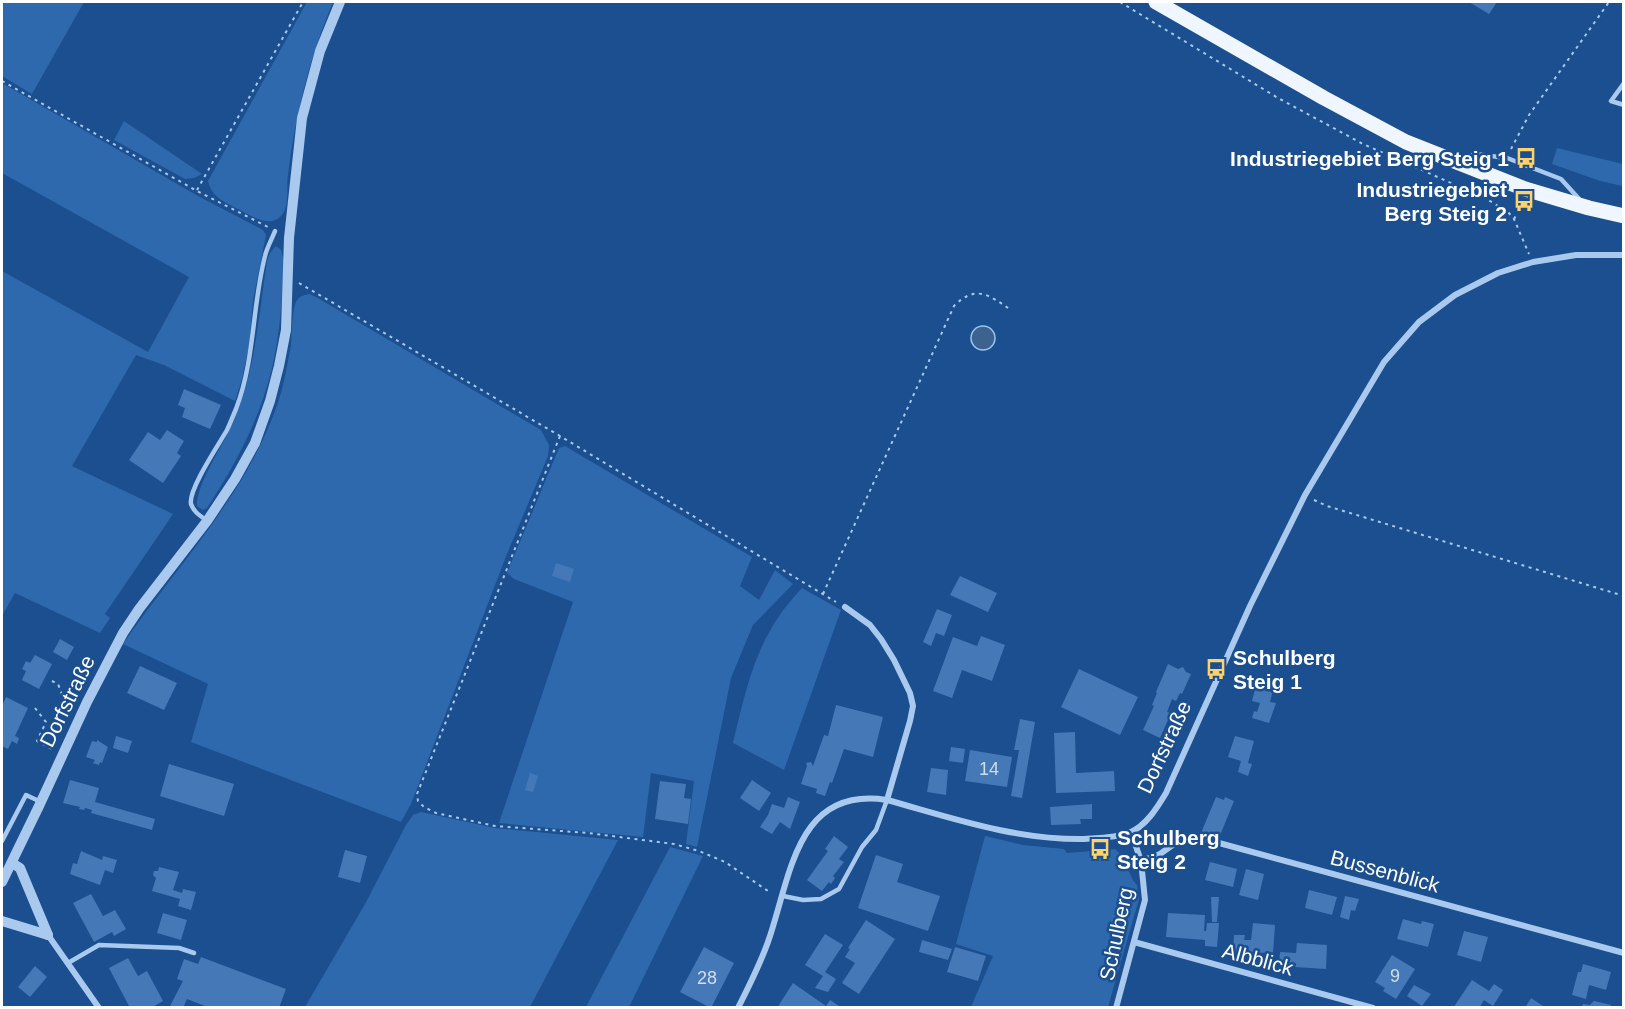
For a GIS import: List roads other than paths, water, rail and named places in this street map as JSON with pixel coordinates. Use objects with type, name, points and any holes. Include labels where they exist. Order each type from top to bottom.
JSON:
[{"type":"main road","points":[[1156,2],[1406,142],[1525,189],[1623,216]]},
{"type":"street","name":"Dorfstraße","points":[[2,882],[76,725],[123,633],[207,521],[235,480],[255,442],[270,401],[286,330],[289,238],[302,117],[320,51],[340,2]]},
{"type":"street","name":"Dorfstraße","points":[[1131,832],[1154,812],[1166,793],[1250,606],[1305,495],[1383,362],[1419,322],[1455,295],[1498,273],[1533,262],[1576,255],[1623,255]]},
{"type":"street","points":[[845,607],[870,625],[881,639],[910,693],[912,706],[910,721],[887,800]]},
{"type":"street","points":[[738,1008],[768,942],[796,853],[803,838],[824,813],[839,803],[869,797],[887,800],[999,831],[1032,837],[1094,838],[1131,832]]},
{"type":"street","name":"Schulberg","points":[[1116,1008],[1145,900],[1141,861],[1131,832]]},
{"type":"street","name":"Bussenblick","points":[[1141,861],[1160,854],[1181,839],[1197,837],[1623,953]]},
{"type":"street","points":[[12,863],[20,868],[48,935],[99,1008]]},
{"type":"street","points":[[2,921],[48,935]]},
{"type":"street","name":"Albblick","points":[[1134,942],[1373,1008]]},
{"type":"lane","points":[[1623,83],[1611,101],[1623,105]]},
{"type":"lane","points":[[1454,162],[1475,153],[1507,158],[1561,179],[1589,208]]},
{"type":"lane","points":[[207,521],[195,512],[190,501],[237,406],[252,344],[255,305],[265,254],[275,231]]},
{"type":"lane","points":[[2,840],[26,795],[41,802]]},
{"type":"lane","points":[[783,896],[803,900],[820,899],[839,889],[862,847],[876,830],[887,800]]},
{"type":"lane","points":[[68,963],[99,945],[178,948],[194,953]]},
{"type":"place","name":"Industriegebiet Berg Steig 1","points":[[1526,158]]},
{"type":"place","name":"Industriegebiet Berg Steig 2","points":[[1524,201]]},
{"type":"place","name":"Schulberg Steig 1","points":[[1216,669]]},
{"type":"place","name":"Schulberg Steig 2","points":[[1100,849]]}]
